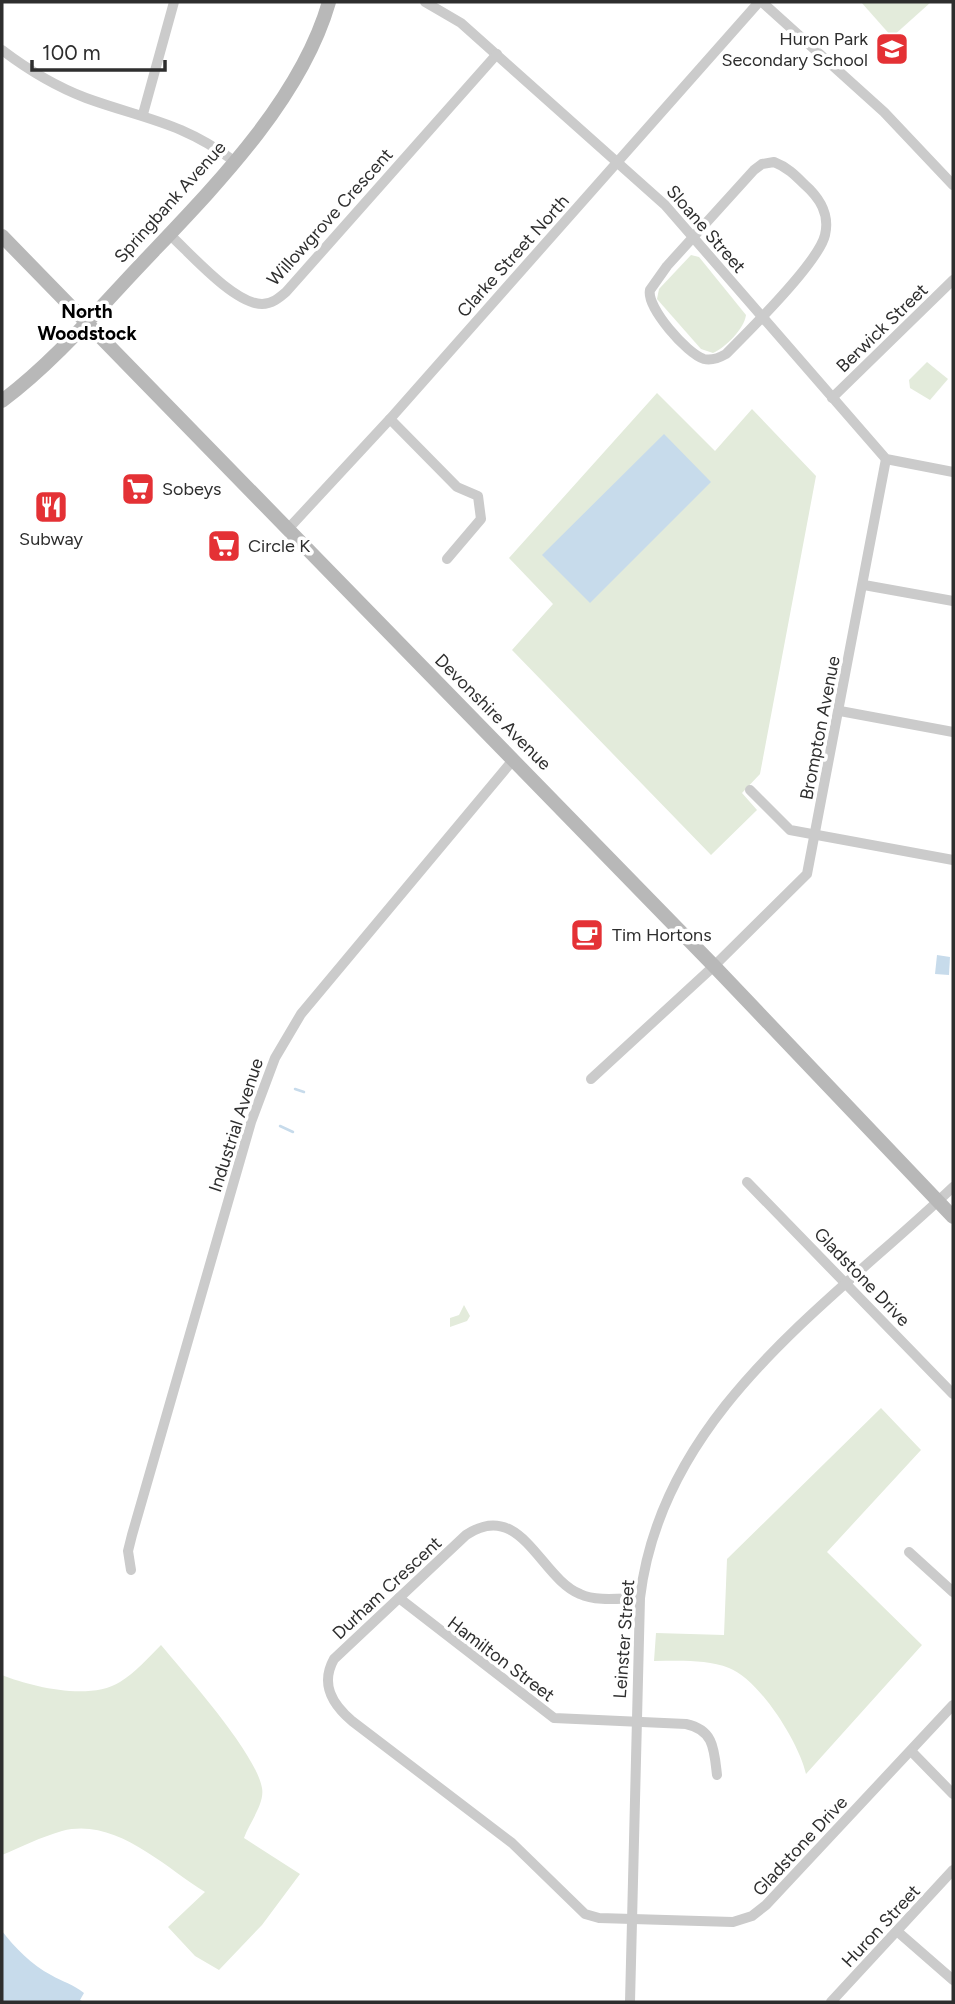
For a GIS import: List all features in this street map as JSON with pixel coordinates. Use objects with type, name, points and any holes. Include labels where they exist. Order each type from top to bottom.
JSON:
[{"type":"main road","name":"Springbank Avenue","points":[[2,401],[29,380],[87,322],[234,161],[297,78],[316,40],[329,2]]},
{"type":"main road","name":"Devonshire Avenue","points":[[2,236],[715,966],[953,1217]]},
{"type":"street","points":[[143,114],[174,2]]},
{"type":"street","name":"Sloane Street","points":[[425,2],[447,6],[665,205],[886,459]]},
{"type":"street","points":[[760,2],[884,112],[953,185]]},
{"type":"street","name":"Clarke Street North","points":[[288,529],[390,419],[760,2]]},
{"type":"street","points":[[2,50],[83,97],[143,114],[195,134],[234,161]]},
{"type":"street","name":"Willowgrove Crescent","points":[[169,234],[239,297],[260,304],[271,303],[288,290],[497,54]]},
{"type":"street","points":[[774,162],[787,168],[817,196],[826,218],[825,238],[810,262],[761,316],[726,355],[708,360],[692,352],[653,309],[649,296],[653,283],[762,164],[774,162]]},
{"type":"street","name":"Berwick Street","points":[[832,398],[953,281]]},
{"type":"street","points":[[390,419],[457,487],[478,496],[481,519],[447,559]]},
{"type":"street","points":[[886,459],[953,472]]},
{"type":"street","name":"Brompton Avenue","points":[[591,1079],[800,884],[810,866],[886,459]]},
{"type":"street","points":[[864,585],[953,601]]},
{"type":"street","points":[[839,710],[953,732]]},
{"type":"street","name":"Industrial Avenue","points":[[131,1570],[130,1543],[251,1122],[275,1058],[301,1014],[513,760]]},
{"type":"street","points":[[750,790],[784,826],[816,837],[953,860]]},
{"type":"street","name":"Gladstone Drive","points":[[747,1182],[953,1394]]},
{"type":"street","name":"Leinster Street","points":[[630,2002],[640,1598],[649,1552],[661,1514],[696,1443],[721,1408],[847,1283],[953,1187]]},
{"type":"street","name":"Durham Crescent","points":[[630,1919],[599,1918],[577,1909],[512,1843],[339,1710],[328,1689],[328,1670],[349,1643],[480,1525],[493,1524],[523,1540],[579,1594],[640,1598]]},
{"type":"street","points":[[909,1552],[953,1592]]},
{"type":"street","name":"Hamilton Street","points":[[399,1598],[548,1715],[568,1720],[686,1724],[702,1729],[712,1740],[717,1774]]},
{"type":"street","name":"Gladstone Drive","points":[[630,1919],[733,1922],[757,1913],[912,1752],[953,1705]]},
{"type":"street","points":[[912,1752],[953,1794]]},
{"type":"street","name":"Huron Street","points":[[831,2002],[953,1870]]},
{"type":"street","points":[[898,1932],[953,1980]]},
{"type":"green space","points":[[861,2],[931,2],[892,37]]},
{"type":"green space","points":[[691,255],[699,257],[746,315],[734,337],[713,353],[701,349],[657,299],[659,289]]},
{"type":"green space","points":[[927,362],[948,379],[930,400],[910,388],[909,380]]},
{"type":"green space","points":[[657,393],[715,451],[752,409],[816,476],[760,774],[742,793],[757,810],[711,855],[512,650],[553,604],[509,558]]},
{"type":"green space","points":[[464,1305],[470,1316],[467,1321],[450,1327],[450,1318],[459,1315]]},
{"type":"green space","points":[[881,1408],[921,1450],[827,1552],[922,1645],[806,1774],[787,1730],[753,1685],[741,1675],[720,1665],[692,1661],[654,1661],[656,1633],[724,1635],[727,1559]]},
{"type":"green space","points":[[161,1645],[234,1735],[257,1773],[262,1788],[261,1800],[244,1838],[300,1874],[262,1925],[219,1970],[195,1956],[168,1927],[205,1892],[138,1846],[101,1831],[82,1829],[54,1833],[2,1855],[2,1675],[61,1690],[93,1691],[108,1688],[126,1678]]},
{"type":"water","points":[[664,434],[711,482],[590,603],[542,555]]},
{"type":"water","points":[[937,955],[950,957],[949,975],[935,974]]},
{"type":"water","points":[[2,1931],[37,1966],[84,1993],[80,2000],[84,2002],[2,2002]]},
{"type":"waterway","points":[[295,1089],[304,1092]]},
{"type":"waterway","points":[[280,1126],[293,1132]]},
{"type":"place","name":"Huron Park Secondary School","points":[[892,49]]},
{"type":"place","name":"Sobeys","points":[[138,489]]},
{"type":"place","name":"Subway","points":[[51,507]]},
{"type":"place","name":"Circle K","points":[[224,546]]},
{"type":"place","name":"Tim Hortons","points":[[587,935]]},
{"type":"district","name":"North Woodstock","points":[[87,322]]}]
